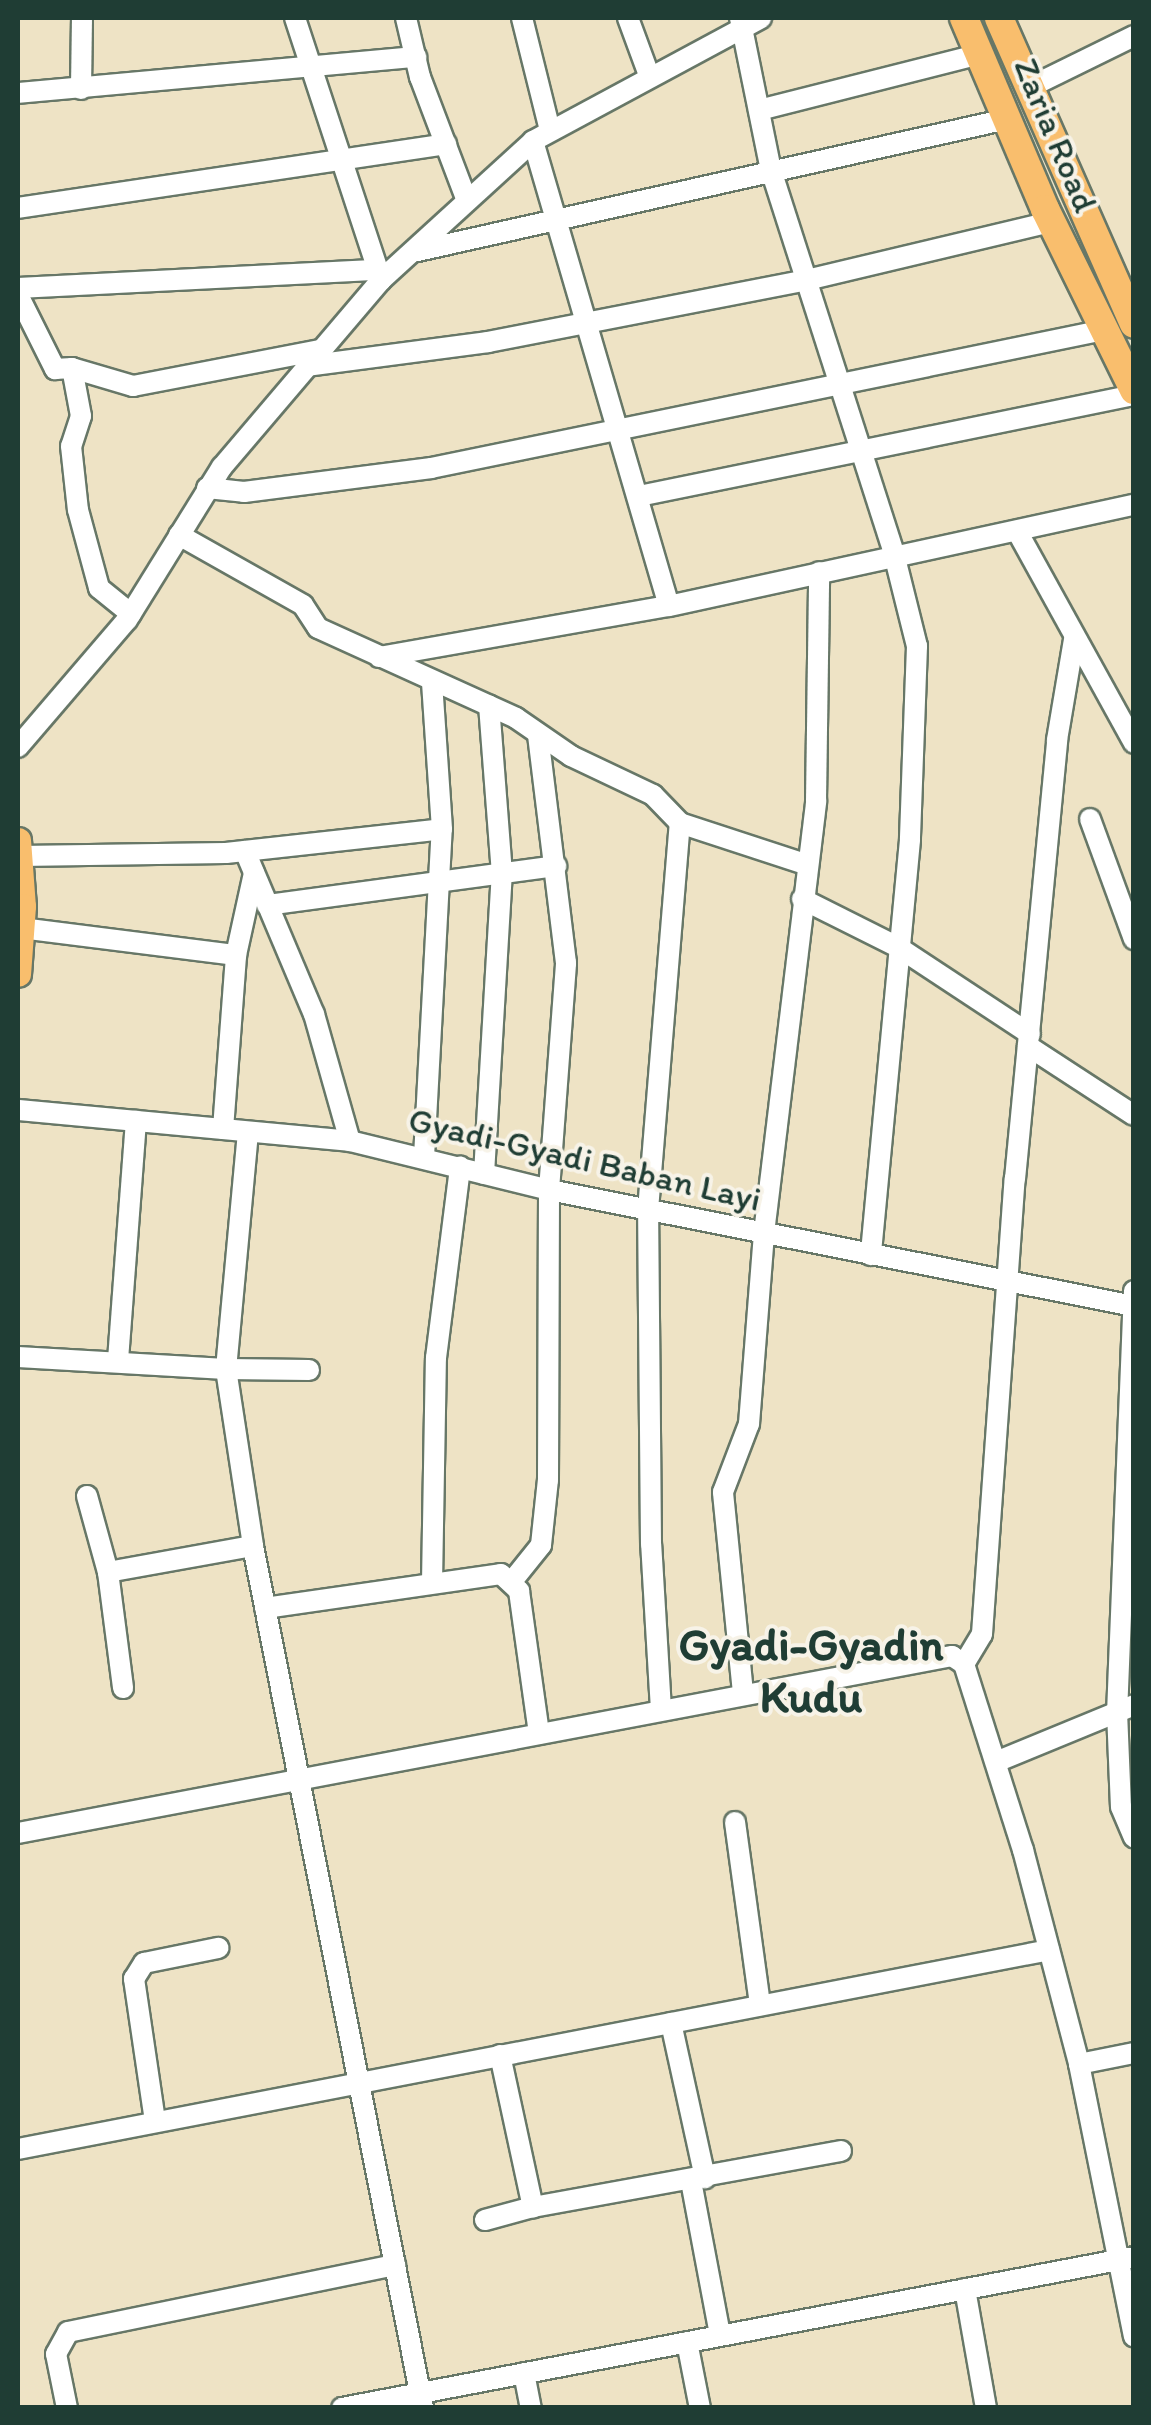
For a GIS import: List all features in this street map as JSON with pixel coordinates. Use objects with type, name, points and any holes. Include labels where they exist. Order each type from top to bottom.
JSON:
[{"type":"highway","name":"Zaria Road","points":[[964,18],[1051,222],[1134,392]]},
{"type":"highway","name":"Zaria Road","points":[[999,18],[1134,324]]},
{"type":"main road","points":[[18,974],[19,848]]},
{"type":"street","points":[[81,89],[82,18]]},
{"type":"street","points":[[295,18],[379,275]]},
{"type":"street","points":[[406,18],[466,198]]},
{"type":"street","points":[[522,18],[556,220],[669,606]]},
{"type":"street","points":[[628,18],[649,75]]},
{"type":"street","points":[[18,747],[131,614],[207,488],[379,275],[413,252],[466,198],[542,136],[748,21],[771,170],[894,554],[920,675],[871,1254]]},
{"type":"street","points":[[1030,87],[1134,36]]},
{"type":"street","points":[[759,110],[980,54]]},
{"type":"street","points":[[18,92],[416,56]]},
{"type":"street","points":[[413,252],[1006,119]]},
{"type":"street","points":[[18,208],[446,144]]},
{"type":"street","points":[[379,275],[18,291],[55,369],[72,368],[133,386],[588,322],[807,280],[1051,222]]},
{"type":"street","points":[[207,488],[244,492],[431,468],[1104,330]]},
{"type":"street","points":[[72,368],[81,416],[70,446],[78,510],[99,588],[131,614]]},
{"type":"street","points":[[639,496],[861,453],[1134,392]]},
{"type":"street","points":[[380,657],[669,606],[894,554],[1017,532],[1134,505]]},
{"type":"street","points":[[1017,532],[1134,743]]},
{"type":"street","points":[[179,535],[303,605],[318,628],[490,705],[652,795],[680,824],[805,864]]},
{"type":"street","points":[[743,1694],[723,1492],[749,1424],[764,1233],[820,754],[819,572]]},
{"type":"street","points":[[1074,638],[1057,740],[1006,1282],[982,1634],[964,1664],[996,1762],[1079,2064],[1126,2258],[1134,2337]]},
{"type":"street","points":[[424,1158],[442,829],[432,682]]},
{"type":"street","points":[[484,1174],[502,874],[490,705]]},
{"type":"street","points":[[538,734],[566,963],[549,1190],[548,1480],[540,1545],[512,1580],[539,1734]]},
{"type":"street","points":[[1090,820],[1134,939]]},
{"type":"street","points":[[662,1710],[651,1544],[648,1210],[680,824]]},
{"type":"street","points":[[19,848],[245,851],[442,829]]},
{"type":"street","points":[[245,851],[314,1014],[350,1141]]},
{"type":"street","points":[[266,905],[556,866]]},
{"type":"street","points":[[223,1129],[236,955],[254,873]]},
{"type":"street","points":[[802,899],[898,947],[1134,1115]]},
{"type":"street","points":[[21,928],[236,955]]},
{"type":"street","name":"Gyadi-Gyadi Baban Layi","points":[[18,1110],[350,1141],[549,1190],[1133,1306]]},
{"type":"street","points":[[118,1360],[136,1121]]},
{"type":"street","points":[[248,1132],[226,1369],[253,1546],[422,2400]]},
{"type":"street","points":[[432,1583],[436,1358],[460,1168]]},
{"type":"street","points":[[1132,1833],[1121,1807],[1134,1291]]},
{"type":"street","points":[[18,1357],[308,1370]]},
{"type":"street","points":[[87,1496],[108,1572],[123,1688]]},
{"type":"street","points":[[108,1572],[253,1546]]},
{"type":"street","points":[[266,1608],[491,1574],[512,1580]]},
{"type":"street","points":[[18,1833],[941,1655],[964,1664]]},
{"type":"street","points":[[996,1762],[1125,1709]]},
{"type":"street","points":[[735,1822],[760,2005]]},
{"type":"street","points":[[155,2122],[134,1979],[144,1963],[218,1948]]},
{"type":"street","points":[[18,2148],[1049,1950]]},
{"type":"street","points":[[671,2023],[720,2335]]},
{"type":"street","points":[[1079,2064],[1134,2052]]},
{"type":"street","points":[[500,2055],[533,2207]]},
{"type":"street","points":[[485,2220],[533,2207],[841,2152]]},
{"type":"street","points":[[342,2408],[422,2400],[524,2372],[1126,2258]]},
{"type":"street","points":[[67,2408],[56,2354],[68,2332],[86,2324],[395,2265]]},
{"type":"street","points":[[965,2289],[986,2408]]},
{"type":"street","points":[[687,2342],[700,2408]]},
{"type":"street","points":[[524,2372],[531,2408]]},
{"type":"district","name":"Gyadi-Gyadin Kudu","points":[[811,1671]]}]
